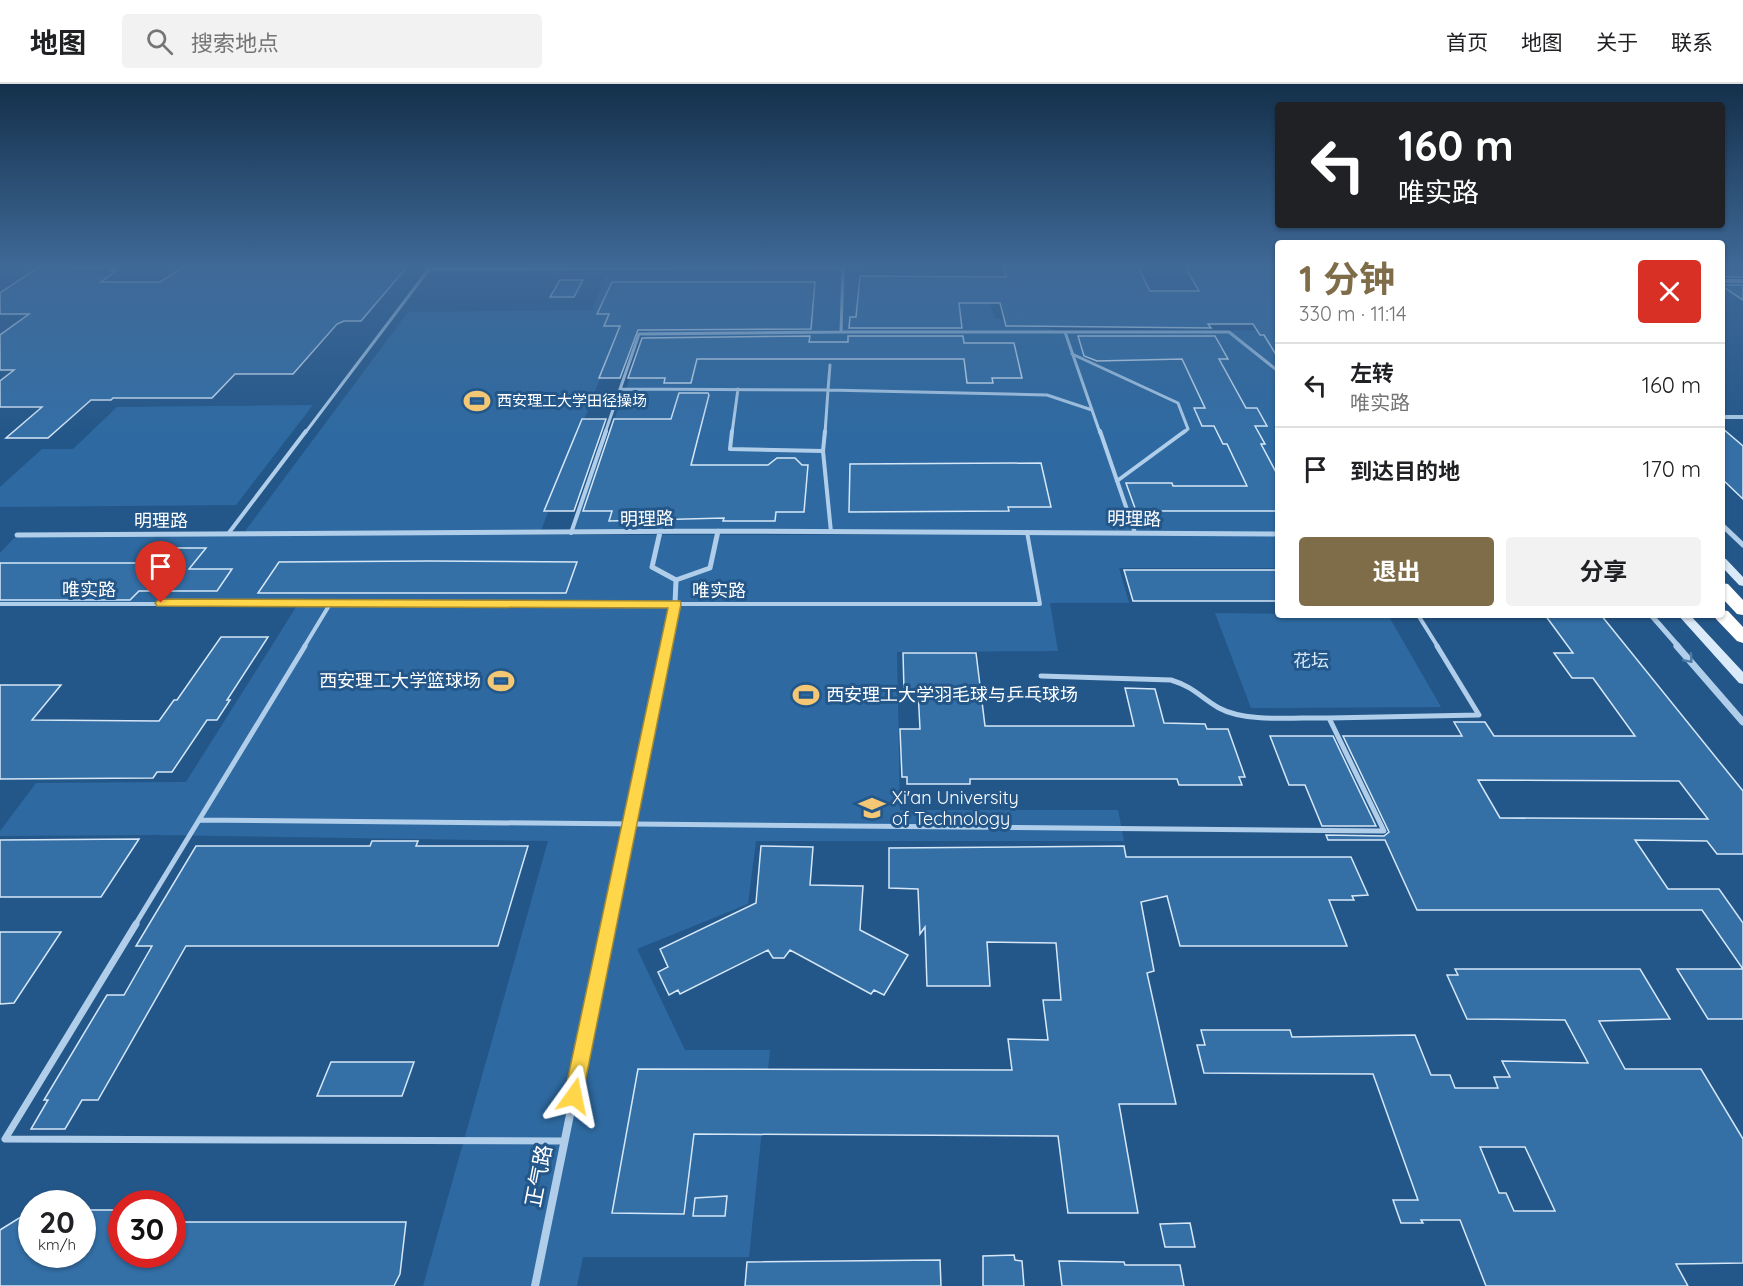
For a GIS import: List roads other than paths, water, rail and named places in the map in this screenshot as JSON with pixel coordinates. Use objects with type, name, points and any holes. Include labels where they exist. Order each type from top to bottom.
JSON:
[{"type":"highway","points":[[1725,591],[1743,610]]},
{"type":"highway","points":[[1725,618],[1743,638]]},
{"type":"main road","points":[[1725,564],[1743,582]]},
{"type":"main road","points":[[1687,618],[1743,680]]},
{"type":"street","points":[[1725,417],[1743,417]]},
{"type":"street","points":[[1725,528],[1743,545]]},
{"type":"street","name":"明理路","points":[[17,536],[718,531],[1275,534]]},
{"type":"street","points":[[660,532],[652,567],[676,580],[710,568],[718,531]]},
{"type":"street","name":"正气路","points":[[535,1286],[675,604],[676,580]]},
{"type":"street","points":[[1654,618],[1743,722]]},
{"type":"lane","points":[[228,534],[387,323]]},
{"type":"lane","points":[[841,323],[841,332]]},
{"type":"lane","points":[[1065,332],[1135,533]]},
{"type":"lane","points":[[571,533],[639,334],[1229,332],[1275,369]]},
{"type":"lane","points":[[1072,354],[1178,403],[1188,429],[1117,481]]},
{"type":"lane","points":[[830,366],[823,451],[831,532]]},
{"type":"lane","points":[[620,389],[828,390],[1047,395],[1092,410]]},
{"type":"lane","points":[[738,389],[730,449],[823,451]]},
{"type":"lane","name":"唯实路","points":[[0,604],[1040,604],[1027,532]]},
{"type":"lane","points":[[330,604],[5,1139],[564,1141]]},
{"type":"lane","points":[[1041,676],[1171,680],[1188,685],[1220,708],[1240,716],[1329,718],[1479,715],[1420,618]]},
{"type":"lane","points":[[199,820],[630,826],[1384,831],[1329,718]]},
{"type":"place","name":"西安理工大学田径操场","points":[[477,401]]},
{"type":"place","name":"西安理工大学篮球场","points":[[501,681]]},
{"type":"place","name":"西安理工大学羽毛球与乒乓球场","points":[[806,695]]},
{"type":"place","name":"Xi'an University of Technology","points":[[872,808]]},
{"type":"park label","name":"花坛","points":[[1311,661]]}]
